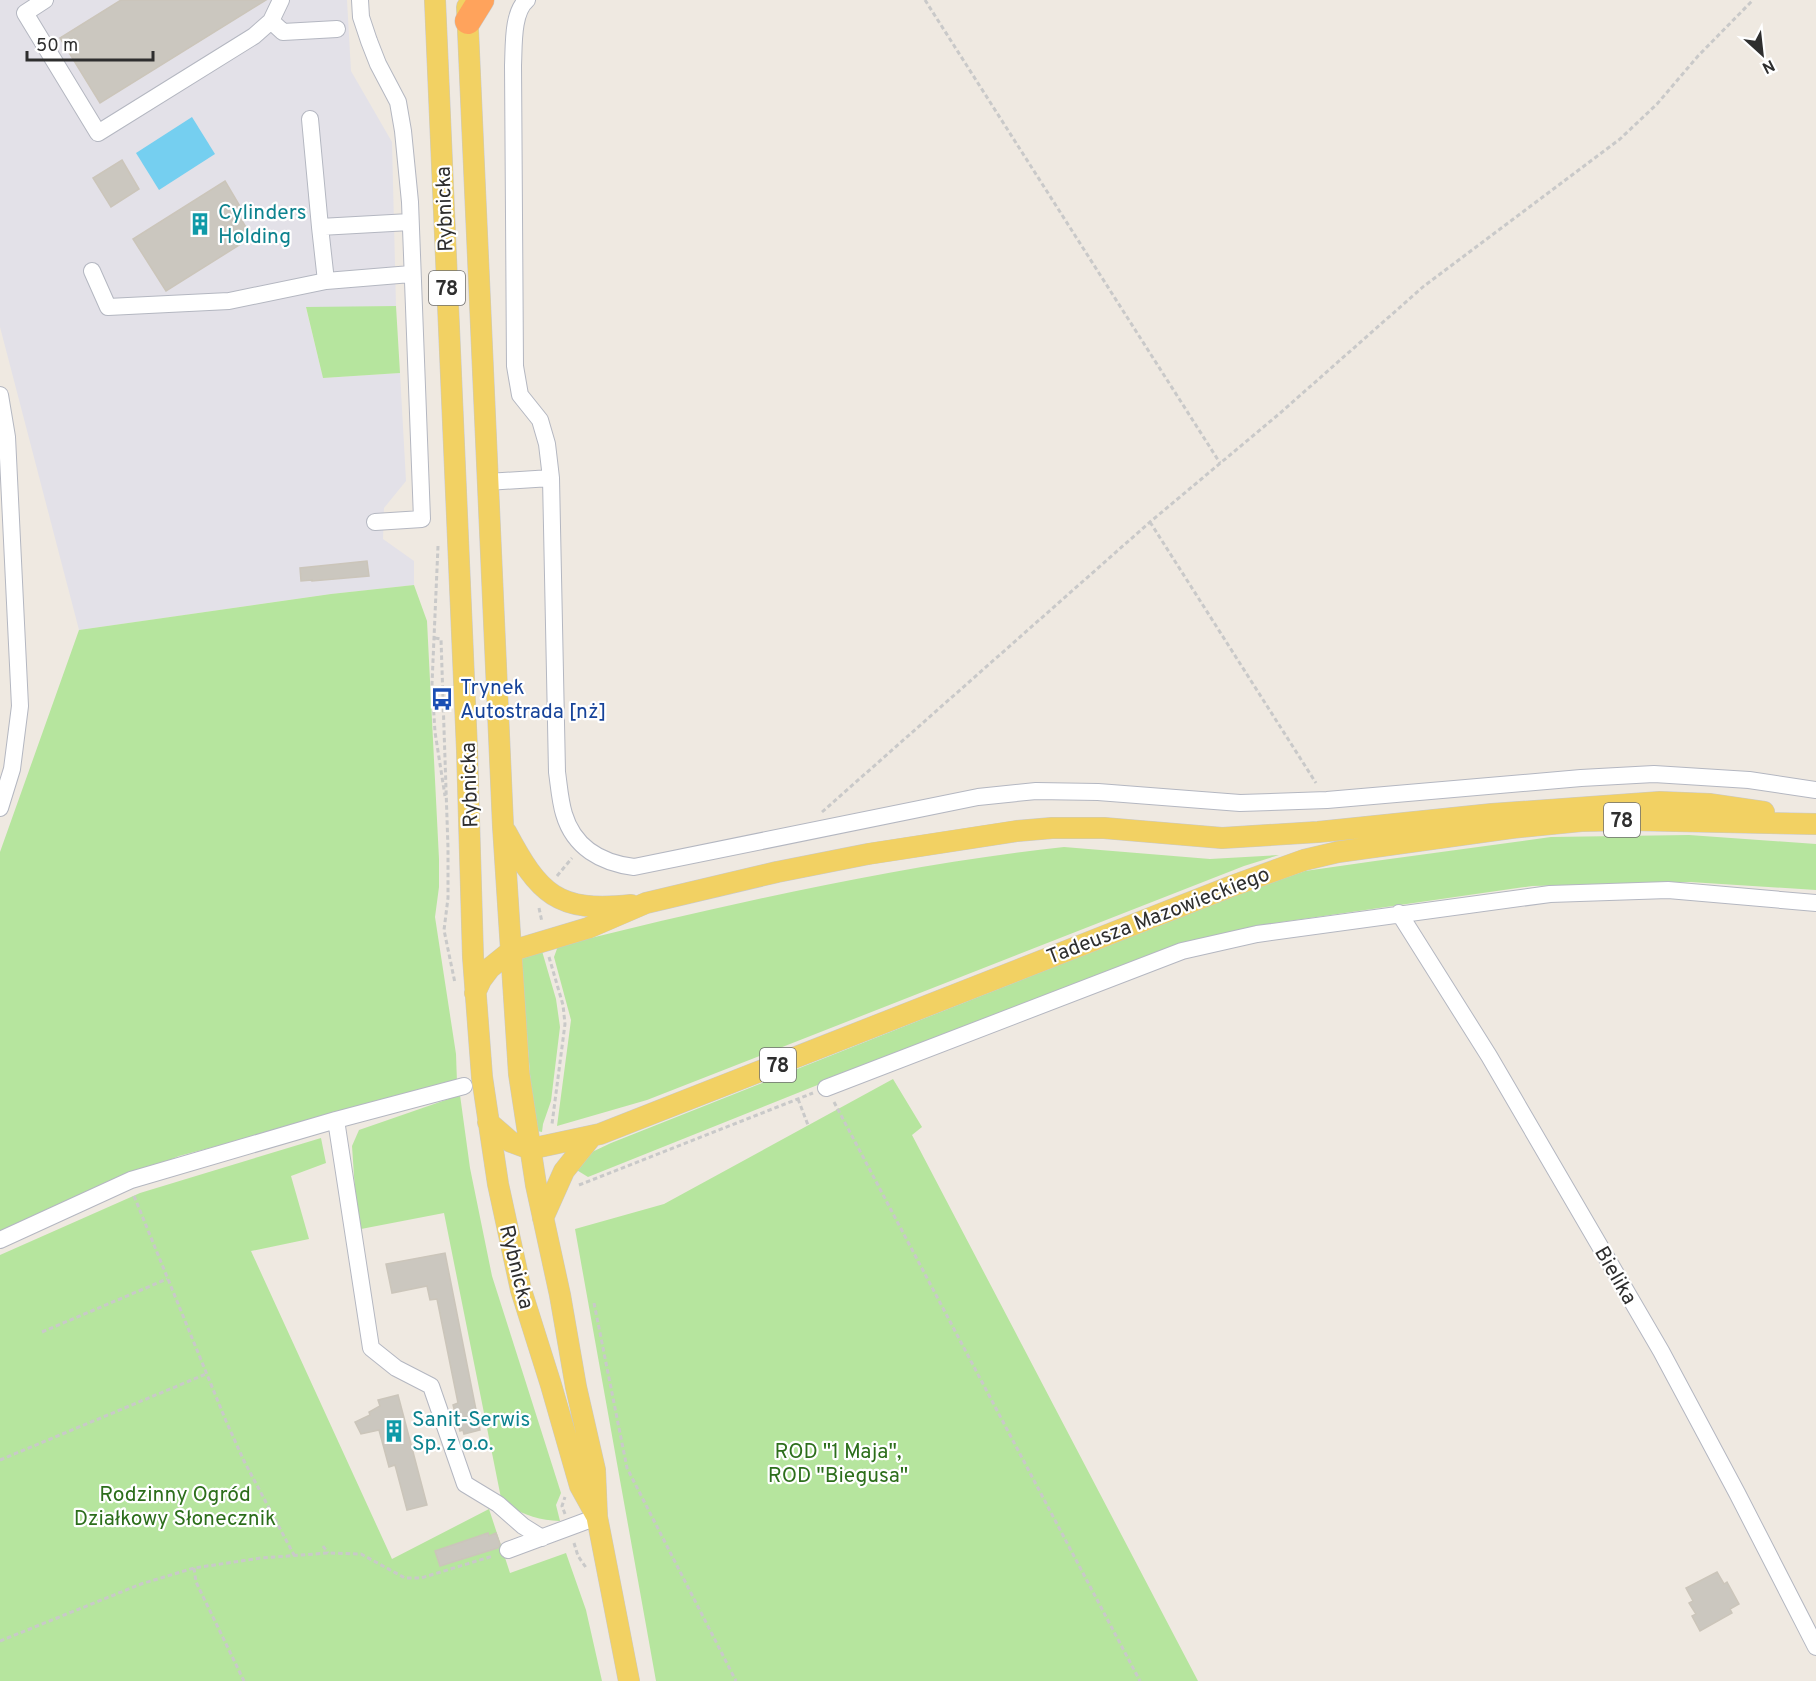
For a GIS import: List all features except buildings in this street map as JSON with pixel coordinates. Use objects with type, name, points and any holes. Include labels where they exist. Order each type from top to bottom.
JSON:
[{"type":"main road","name":"Rybnicka","points":[[435,0],[468,750],[475,994],[488,1122],[503,1215],[521,1290],[580,1486],[597,1517]]},
{"type":"main road","name":"78","points":[[472,7],[487,482]]},
{"type":"main road","name":"Rybnicka","points":[[487,482],[502,826],[519,1074],[543,1218],[560,1295],[576,1387],[595,1470],[597,1517],[629,1681]]},
{"type":"main road","name":"Tadeusza Mazowieckiego","points":[[511,951],[588,928],[646,903],[777,872],[868,854],[1006,832],[1052,828],[1104,828],[1222,838],[1318,832],[1492,814],[1660,802],[1709,804],[1755,810],[1816,824]]},
{"type":"main road","name":"Tadeusza Mazowieckiego","points":[[530,1149],[592,1136],[644,1118],[1199,898],[1304,860],[1361,848],[1581,821],[1674,820],[1816,824]]},
{"type":"main road","name":"78","points":[[502,826],[528,871],[540,886],[554,896],[585,906],[615,907],[646,903]]},
{"type":"main road","points":[[475,994],[490,968],[511,951]]},
{"type":"main road","points":[[488,1122],[510,1142],[530,1149]]},
{"type":"main road","points":[[543,1218],[564,1172],[592,1136]]},
{"type":"street","points":[[45,0],[25,13],[98,133],[254,36],[271,21],[281,0]]},
{"type":"street","points":[[360,0],[361,17],[369,41],[378,64],[399,102],[405,152],[422,519],[375,522]]},
{"type":"street","points":[[527,0],[523,4],[515,29],[513,65],[515,366],[520,395],[540,420],[547,444],[551,478],[557,772],[563,813],[570,830],[583,846],[598,857],[616,865],[634,867],[978,797],[1036,791],[1109,792],[1240,803],[1327,800],[1654,774],[1749,780],[1816,790]]},
{"type":"street","points":[[271,21],[283,32],[336,29]]},
{"type":"street","points":[[310,119],[326,280]]},
{"type":"street","points":[[320,227],[410,222]]},
{"type":"street","points":[[92,271],[108,307],[229,300],[326,280],[411,274]]},
{"type":"street","points":[[0,395],[7,437],[20,706],[12,769],[0,808]]},
{"type":"street","points":[[487,482],[551,478]]},
{"type":"street","points":[[826,1088],[1182,951],[1257,934],[1550,894],[1668,890],[1816,903]]},
{"type":"street","name":"Bielika","points":[[1399,913],[1489,1056],[1661,1351],[1816,1647]]},
{"type":"street","points":[[0,1240],[127,1182],[336,1120],[464,1086]]},
{"type":"street","points":[[336,1120],[371,1348],[396,1368],[431,1386],[465,1484],[498,1504],[523,1526],[542,1538]]},
{"type":"street","points":[[508,1550],[597,1517]]},
{"type":"path","points":[[925,0],[1220,463]]},
{"type":"path","points":[[816,831],[817,816],[1150,522],[1280,414],[1424,286],[1620,139],[1657,104],[1698,56],[1753,0]]},
{"type":"path","points":[[1150,522],[1327,800]]},
{"type":"path","points":[[435,638],[441,639],[447,772],[446,801],[435,732],[432,684],[435,638]]},
{"type":"path","points":[[555,880],[561,868],[583,846]]},
{"type":"path","points":[[540,906],[538,909],[545,932]]},
{"type":"path","points":[[549,953],[563,1005],[565,1024],[550,1132]]},
{"type":"path","points":[[578,1186],[826,1088],[1140,1681]]},
{"type":"path","points":[[798,1099],[808,1125]]},
{"type":"path","points":[[127,1182],[244,1461],[294,1556]]},
{"type":"path","points":[[42,1332],[167,1279]]},
{"type":"path","points":[[594,1303],[627,1468],[736,1681]]},
{"type":"path","points":[[0,1460],[206,1374]]},
{"type":"path","points":[[323,1546],[328,1553]]},
{"type":"path","points":[[0,1641],[141,1584],[194,1568],[261,1558],[328,1553],[361,1554],[405,1578],[421,1578],[508,1550]]},
{"type":"path","points":[[194,1568],[196,1582],[244,1681]]},
{"type":"shaded area","points":[[0,0],[347,0],[351,71],[392,142],[396,306],[306,308],[323,378],[400,373],[406,481],[384,508],[383,539],[414,561],[414,585],[331,594],[79,630],[0,327]]},
{"type":"green space","points":[[396,306],[400,373],[323,378],[306,307]]},
{"type":"green space","points":[[414,585],[427,621],[439,859],[439,887],[435,917],[456,1054],[457,1083],[179,1156],[0,1232],[0,852],[79,630],[331,594]]},
{"type":"green space","points":[[1689,835],[1816,844],[1816,890],[1690,882],[1532,886],[1255,926],[1171,947],[975,1022],[588,1177],[575,1169],[592,1152],[611,1143],[1217,902],[1305,871],[1551,837]]},
{"type":"green space","points":[[1064,847],[1210,859],[1279,855],[1244,866],[647,1100],[557,1126],[571,1020],[554,957],[558,946],[810,888],[936,865]]},
{"type":"green space","points":[[542,951],[556,999],[560,1027],[551,1101],[542,1132],[537,1131],[532,1100],[521,959]]},
{"type":"green space","name":"ROD \"1 Maja\", ROD \"Biegusa\"","points":[[893,1079],[922,1127],[912,1135],[1198,1681],[656,1681],[575,1229],[664,1204]]},
{"type":"green space","points":[[460,1095],[470,1168],[492,1276],[561,1493],[556,1505],[560,1521],[530,1516],[502,1503],[444,1213],[361,1229],[356,1205],[352,1146],[359,1130]]},
{"type":"green space","name":"Rodzinny Ogród Działkowy Słonecznik","points":[[321,1138],[326,1163],[291,1176],[309,1239],[251,1251],[392,1559],[489,1509],[510,1573],[566,1553],[586,1610],[602,1681],[0,1681],[0,1255],[140,1193]]},
{"type":"water","points":[[192,117],[215,154],[159,190],[136,153]]},
{"type":"place","name":"Cylinders Holding","points":[[200,224]]},
{"type":"place","name":"Trynek Autostrada [nż]","points":[[442,699]]},
{"type":"place","name":"Sanit-Serwis Sp. z o.o.","points":[[394,1431]]}]
